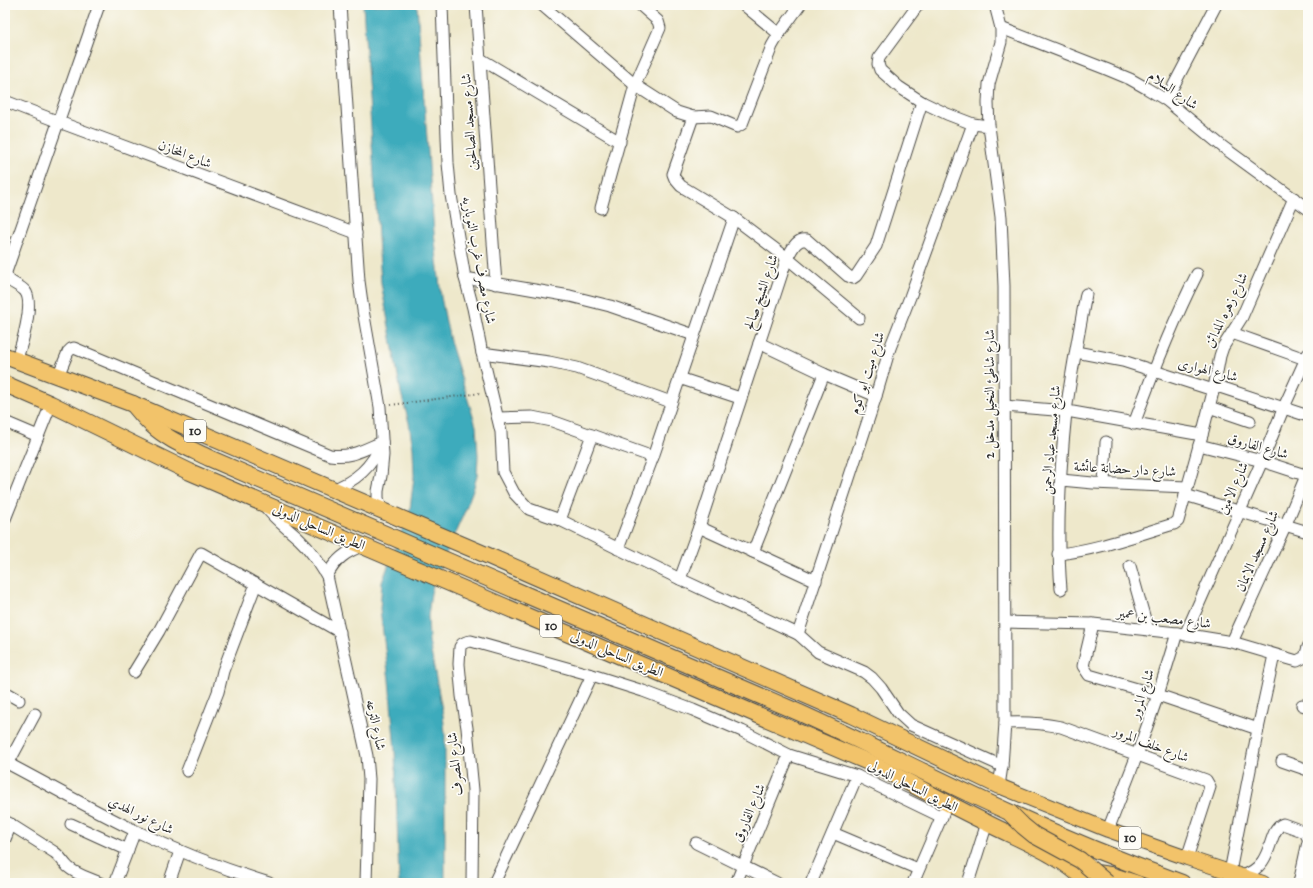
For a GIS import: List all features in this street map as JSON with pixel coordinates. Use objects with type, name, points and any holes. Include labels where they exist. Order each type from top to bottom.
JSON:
[{"type":"highway","name":"10","points":[[11,359],[133,404],[382,512],[484,554],[851,715],[998,786]]},
{"type":"highway","name":"الطريق الساحلى الدولى","points":[[5,384],[51,404],[190,472],[895,774],[944,810],[987,824],[1059,859],[1075,870],[1088,883]]},
{"type":"highway","points":[[133,404],[151,424],[175,441],[208,458],[800,713],[1010,813],[1092,849],[1182,883]]},
{"type":"highway","points":[[1010,813],[1023,826],[1046,842],[1080,860],[1107,883]]},
{"type":"main road","name":"10","points":[[998,786],[1108,830],[1263,883]]},
{"type":"main road","name":"10","points":[[1075,870],[1110,874],[1138,883]]},
{"type":"street","points":[[11,359],[24,334],[28,298],[26,292],[10,281],[6,272],[99,5]]},
{"type":"street","points":[[340,5],[359,281],[380,407],[383,466],[378,498],[382,512]]},
{"type":"street","name":"شارع مصرف غرب النوباريه","points":[[442,5],[448,163],[451,195],[465,278],[501,432],[503,472],[514,493],[529,509],[560,520]]},
{"type":"street","name":"شارع مسجد الصالحين","points":[[476,5],[496,284]]},
{"type":"street","points":[[542,5],[635,85],[677,112],[694,117],[711,116],[737,127],[742,124],[772,46],[800,5]]},
{"type":"street","points":[[601,208],[635,85],[660,28],[658,21],[640,5]]},
{"type":"street","points":[[744,5],[779,34]]},
{"type":"street","points":[[918,5],[879,58],[878,64],[880,70],[899,87],[922,102],[973,124],[989,126]]},
{"type":"street","name":"شارع شاطئ النخيل مدخل 2","points":[[995,5],[1002,28],[1001,42],[990,84],[988,104],[989,126],[1001,217],[1003,247],[1005,622],[1005,723],[1002,766],[998,786]]},
{"type":"street","points":[[1166,100],[1216,5]]},
{"type":"street","name":"شارع السلام","points":[[1002,28],[1130,79],[1166,100],[1223,147],[1308,209]]},
{"type":"street","points":[[479,58],[620,142]]},
{"type":"street","name":"شارع المخازن","points":[[5,101],[356,233]]},
{"type":"street","name":"شارع الشيخ صالح","points":[[680,579],[699,527],[787,258],[798,242],[805,240],[810,242],[848,276],[853,278],[856,276],[876,246],[922,102]]},
{"type":"street","points":[[694,117],[674,169],[673,174],[675,179],[681,186],[734,218],[787,258],[859,318]]},
{"type":"street","name":"شارع ميت ابو كوم","points":[[798,634],[876,396],[890,348],[973,124]]},
{"type":"street","name":"شارع زهره المدائن","points":[[1058,554],[1072,553],[1174,524],[1178,521],[1214,388],[1220,356],[1225,343],[1242,317],[1294,198]]},
{"type":"street","points":[[618,549],[653,457],[734,218]]},
{"type":"street","points":[[1134,424],[1178,312],[1197,274]]},
{"type":"street","points":[[465,278],[570,296],[610,306],[694,335]]},
{"type":"street","name":"شارع مسجد عباد الرحمن","points":[[1061,589],[1058,554],[1066,411],[1086,294]]},
{"type":"street","points":[[1232,333],[1307,357]]},
{"type":"street","points":[[759,343],[824,374],[876,396]]},
{"type":"street","points":[[58,376],[68,352],[74,348],[330,455],[348,456],[357,454],[382,442]]},
{"type":"street","name":"شارع الهوارى","points":[[1076,352],[1123,361],[1210,389],[1220,387],[1308,416]]},
{"type":"street","points":[[482,353],[549,362],[577,368],[671,402]]},
{"type":"street","name":"شارع الامين","points":[[1181,634],[1262,461],[1284,407],[1307,357]]},
{"type":"street","points":[[753,552],[824,374]]},
{"type":"street","points":[[679,378],[740,398]]},
{"type":"street","points":[[5,518],[51,404]]},
{"type":"street","name":"شارع الفاروق","points":[[1004,406],[1066,411],[1134,424],[1200,440],[1262,461],[1307,474]]},
{"type":"street","points":[[1209,407],[1250,421]]},
{"type":"street","points":[[498,418],[532,417],[552,421],[653,457]]},
{"type":"street","points":[[5,422],[38,436]]},
{"type":"street","points":[[592,435],[560,520],[680,579],[798,634],[818,652],[868,675],[881,688],[898,713],[911,725],[1002,766]]},
{"type":"street","points":[[331,490],[351,482],[360,475],[374,459],[382,442]]},
{"type":"street","points":[[1104,483],[1106,442]]},
{"type":"street","name":"شارع مسجد الايمان","points":[[1232,642],[1286,524],[1307,474]]},
{"type":"street","name":"شارع دار حضانة عائشة","points":[[1061,480],[1186,491],[1239,511],[1286,524],[1308,532]]},
{"type":"street","name":"شارع الترعه","points":[[263,503],[274,518],[308,548],[327,576],[368,756],[369,779],[366,883]]},
{"type":"street","points":[[699,527],[816,581]]},
{"type":"street","points":[[327,576],[341,557],[355,548],[362,546]]},
{"type":"street","points":[[134,672],[160,630],[200,554],[340,632]]},
{"type":"street","points":[[1130,566],[1148,630]]},
{"type":"street","points":[[187,771],[218,692],[223,671],[256,584]]},
{"type":"street","name":"شارع مصعب بن عمير","points":[[1005,622],[1093,624],[1181,634],[1232,642],[1297,661],[1305,657],[1308,647]]},
{"type":"street","points":[[1093,624],[1082,666],[1089,675],[1158,695],[1258,729]]},
{"type":"street","name":"شارع المرور","points":[[1108,830],[1181,634]]},
{"type":"street","name":"شارع المصرف","points":[[473,883],[473,790],[459,664],[460,647],[466,642],[471,642],[592,675]]},
{"type":"street","points":[[1274,655],[1258,729],[1236,874],[1249,874],[1261,865],[1276,828],[1281,825],[1283,824],[1305,832],[1308,838]]},
{"type":"street","points":[[494,883],[592,675],[643,691],[693,710],[742,731],[789,755],[857,776],[944,810],[912,883]]},
{"type":"street","points":[[5,692],[20,700]]},
{"type":"street","points":[[7,763],[35,714]]},
{"type":"street","name":"شارع خلف المرور","points":[[1005,723],[1042,723],[1061,727],[1206,780],[1210,787],[1187,858]]},
{"type":"street","name":"شارع الفاروق","points":[[736,883],[789,755]]},
{"type":"street","points":[[1282,761],[1308,770]]},
{"type":"street","name":"شارع نور الهدي","points":[[7,763],[135,831],[180,851],[240,874],[269,883]]},
{"type":"street","points":[[811,883],[857,776]]},
{"type":"street","points":[[5,838],[8,823],[61,857],[66,865],[74,871],[100,883]]},
{"type":"street","points":[[71,824],[128,850]]},
{"type":"street","points":[[968,883],[987,824]]},
{"type":"street","points":[[115,883],[135,831]]},
{"type":"street","points":[[833,833],[918,869]]},
{"type":"street","points":[[1299,883],[1308,842]]},
{"type":"street","points":[[696,843],[777,883]]},
{"type":"street","points":[[169,883],[180,851]]},
{"type":"path","points":[[391,405],[472,394]]},
{"type":"water","points":[[363,5],[417,5],[434,232],[441,297],[450,341],[476,426],[478,455],[477,475],[474,487],[435,578],[431,593],[428,616],[429,641],[445,733],[445,883],[399,883],[395,751],[389,680],[380,609],[382,582],[410,509],[414,476],[413,449],[381,283]]}]
